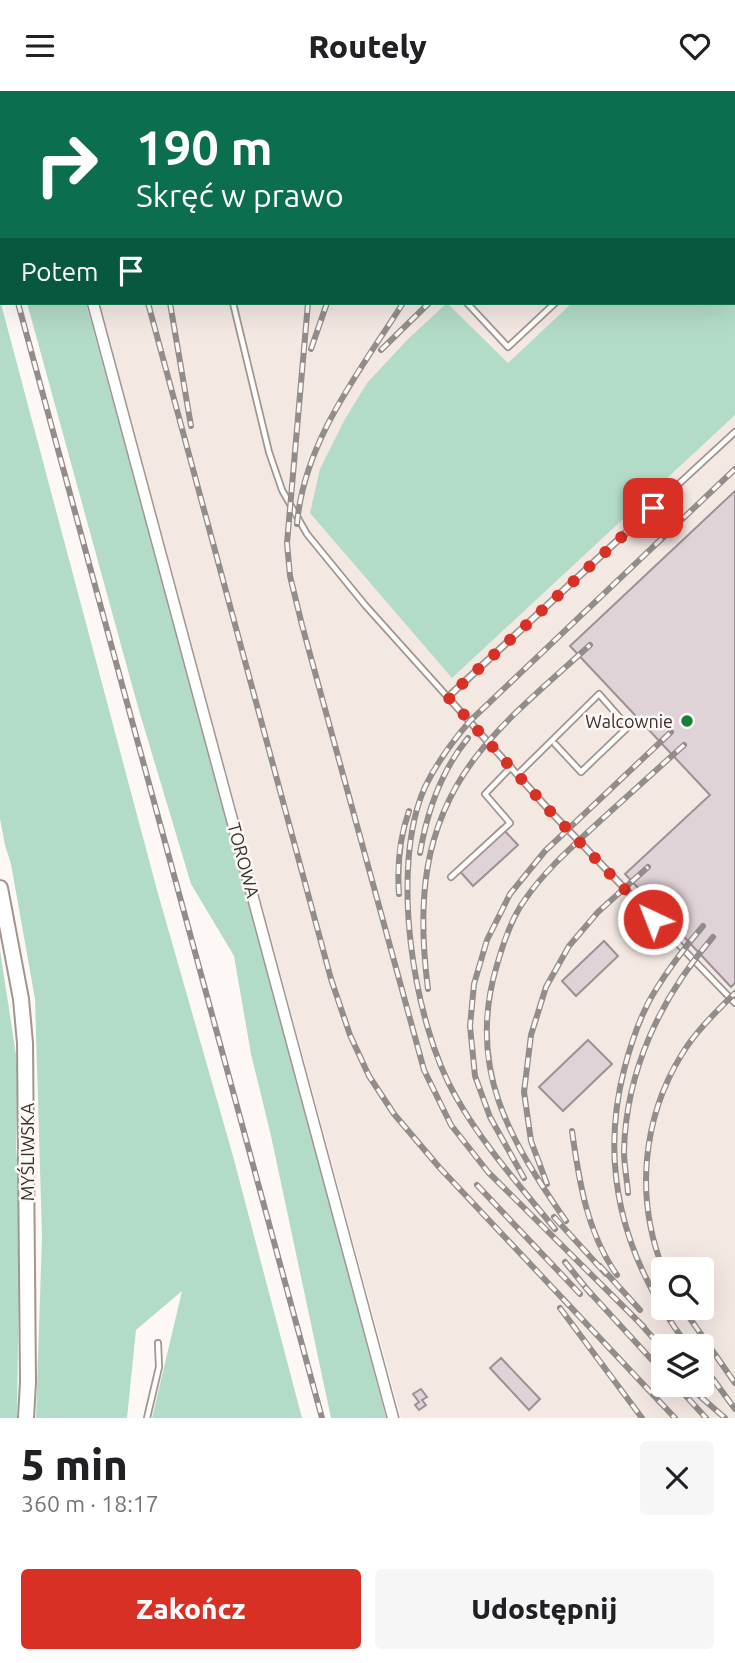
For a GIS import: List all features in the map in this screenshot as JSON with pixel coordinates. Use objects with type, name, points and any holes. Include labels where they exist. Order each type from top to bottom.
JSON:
[{"type":"street","name":"TOROWA","points":[[94,305],[393,1418]]},
{"type":"street","name":"MYŚLIWSKA","points":[[0,888],[19,987],[25,1043],[26,1418]]},
{"type":"lane","points":[[233,305],[270,452],[289,505],[307,534],[365,605],[517,774],[735,1003]]},
{"type":"lane","points":[[469,305],[508,347],[553,305]]},
{"type":"lane","points":[[448,697],[735,432]]},
{"type":"lane","points":[[517,774],[599,694],[628,727],[581,772],[555,744]]},
{"type":"lane","points":[[451,877],[510,823],[485,793],[511,767]]},
{"type":"lane","points":[[147,1418],[159,1367],[158,1343]]},
{"type":"shaded area","points":[[100,305],[735,305],[735,1418],[401,1418]]},
{"type":"green space","points":[[1,305],[157,890],[233,1156],[302,1418],[152,1418],[182,1291],[136,1330],[127,1418],[36,1418],[42,1237],[35,999],[11,864],[0,819]]},
{"type":"green space","points":[[28,305],[87,305],[277,1002],[386,1418],[331,1418],[251,1054],[234,956],[191,884],[138,707]]},
{"type":"green space","points":[[445,305],[449,305],[508,363],[570,305],[735,305],[735,415],[452,678],[310,513],[320,469],[367,383]]},
{"type":"green space","points":[[0,950],[18,1068],[16,1149],[20,1191],[17,1418],[0,1418]]},
{"type":"building","name":"Walcownie","points":[[735,491],[735,983],[731,987],[625,874],[710,795],[570,646]]},
{"type":"building","points":[[501,827],[518,845],[473,886],[457,868]]},
{"type":"building","points":[[604,941],[618,956],[576,996],[562,981]]},
{"type":"building","points":[[588,1040],[612,1064],[563,1111],[539,1087]]},
{"type":"building","points":[[501,1358],[540,1399],[529,1410],[490,1368]]},
{"type":"building","points":[[421,1389],[427,1397],[422,1400],[426,1405],[419,1410],[415,1405],[419,1402],[413,1394]]},
{"type":"railway","points":[[19,305],[322,1418]]},
{"type":"railway","points":[[149,305],[331,979],[350,1035],[369,1076],[394,1114],[439,1167],[675,1418]]},
{"type":"railway","points":[[170,305],[191,426]]},
{"type":"railway","points":[[308,305],[287,543],[290,576],[424,1070],[451,1125],[488,1172],[644,1327]]},
{"type":"railway","points":[[311,349],[326,305]]},
{"type":"railway","points":[[297,524],[310,464],[322,436],[352,381],[402,305]]},
{"type":"railway","points":[[381,350],[427,305]]},
{"type":"railway","points":[[555,1229],[467,1115],[441,1066],[428,1029],[411,944],[408,901],[409,859],[414,820],[430,778],[470,721],[735,469]]},
{"type":"railway","points":[[428,989],[423,927],[424,897],[434,839],[444,812],[457,785],[475,758],[501,728],[590,645]]},
{"type":"railway","points":[[524,1178],[490,1117],[475,1076],[470,1026],[474,984],[487,940],[510,894],[545,851],[671,732]]},
{"type":"railway","points":[[420,853],[436,793],[450,764],[468,738]]},
{"type":"railway","points":[[566,1221],[545,1191],[511,1131],[490,1069],[487,1037],[489,1002],[497,965],[515,916],[541,879],[580,839],[684,745]]},
{"type":"railway","points":[[399,894],[400,852],[409,811]]},
{"type":"railway","points":[[547,1184],[531,1141],[524,1092],[531,1035],[546,987],[569,946],[598,912],[648,867]]},
{"type":"railway","points":[[679,1334],[648,1283],[634,1250],[616,1181],[614,1145],[624,1070],[640,1019],[666,974],[703,926]]},
{"type":"railway","points":[[628,1193],[624,1151],[626,1121],[639,1064],[677,984],[713,937]]},
{"type":"railway","points":[[659,1257],[654,1242],[646,1187],[647,1159],[658,1105],[682,1054],[700,1030],[735,993]]},
{"type":"railway","points":[[572,1131],[581,1187],[591,1224],[617,1275]]},
{"type":"railway","points":[[477,1185],[580,1294]]},
{"type":"railway","points":[[554,1217],[606,1274]]},
{"type":"railway","points":[[565,1262],[591,1294]]},
{"type":"railway","points":[[600,1266],[640,1310]]},
{"type":"railway","points":[[585,1287],[651,1359]]},
{"type":"railway","points":[[560,1308],[642,1418]]},
{"type":"railway","points":[[637,1320],[651,1336]]},
{"type":"railway","points":[[691,1320],[735,1383]]},
{"type":"railway","points":[[714,1380],[735,1409]]},
{"type":"railway","points":[[687,1397],[706,1418]]},
{"type":"railway","points":[[701,1397],[725,1418]]},
{"type":"place","name":"Walcownie","points":[[687,721]]},
{"type":"route","points":[[653,508],[448,697],[549,810],[653,919]]}]
